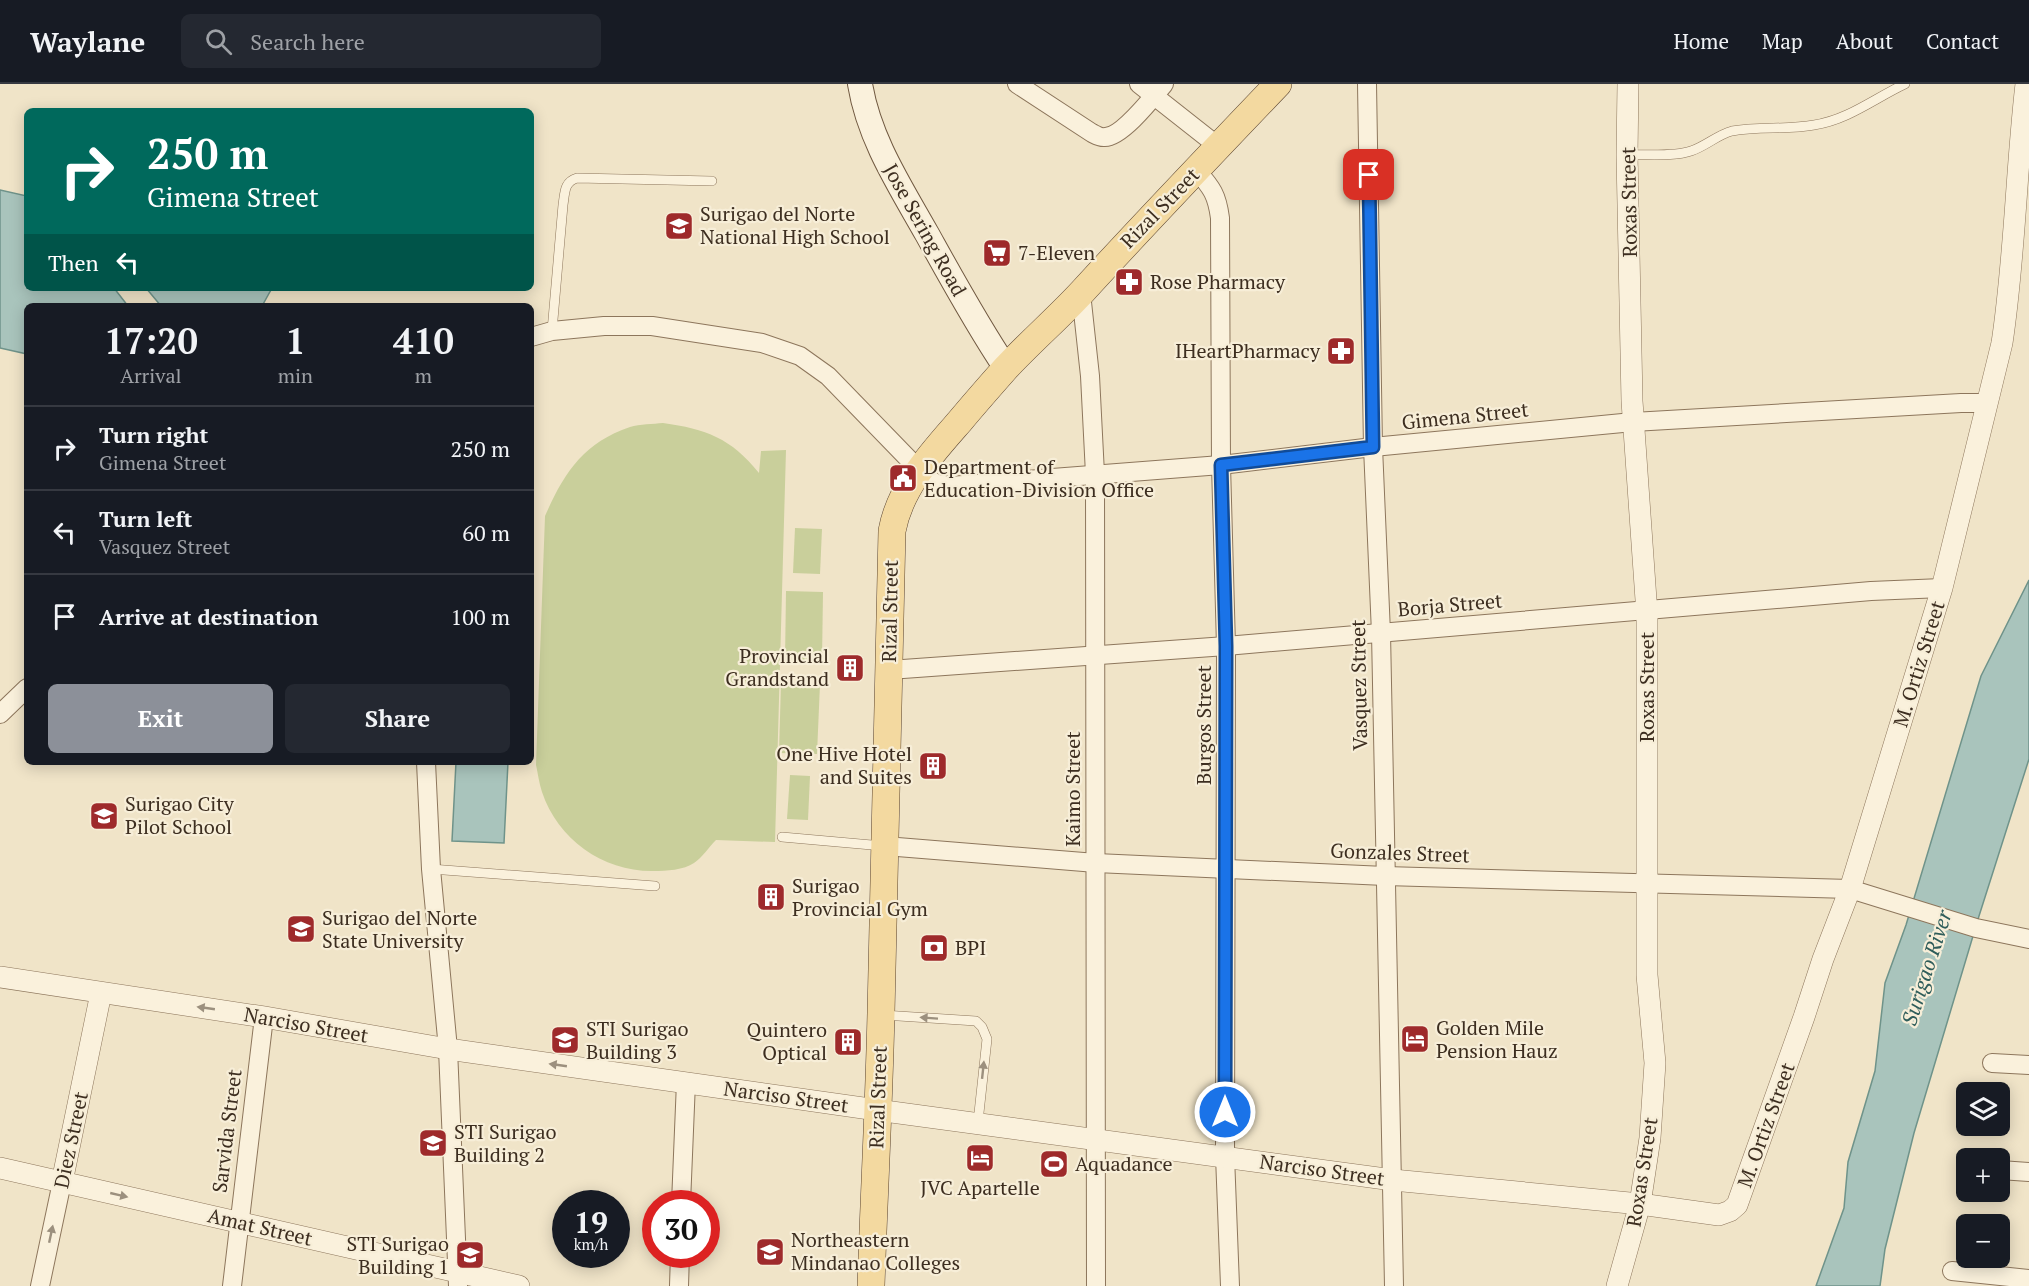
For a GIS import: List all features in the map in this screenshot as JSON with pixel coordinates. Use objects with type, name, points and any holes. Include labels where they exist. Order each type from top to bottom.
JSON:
[{"type":"main road","name":"Jose Sering Road","points":[[860,84],[864,106],[883,155],[982,332],[1006,368]]},
{"type":"main road","name":"Rizal Street","points":[[871,1286],[881,1014],[892,531],[900,503],[919,470],[1006,368],[1081,293],[1278,84]]},
{"type":"street","points":[[1017,84],[1103,138],[1113,136],[1125,127],[1159,90]]},
{"type":"street","points":[[1139,84],[1159,90],[1219,147]]},
{"type":"street","name":"Vasquez Street","points":[[1367,84],[1373,447],[1381,633],[1394,1286]]},
{"type":"street","name":"Roxas Street","points":[[1617,1286],[1640,1204],[1650,1138],[1656,1063],[1647,975],[1647,611],[1633,422],[1627,155],[1628,84]]},
{"type":"street","name":"M. Ortiz Street","points":[[1719,1215],[1730,1211],[1737,1205],[1850,889],[1942,588],[1996,370],[2008,302],[2019,142],[2026,84]]},
{"type":"street","name":"Burgos Street","points":[[1197,171],[1213,190],[1220,218],[1221,465],[1226,646],[1225,1156],[1230,1286]]},
{"type":"street","name":"Kaimo Street","points":[[1081,293],[1090,376],[1095,474],[1096,1286]]},
{"type":"street","name":"Gimena Street","points":[[534,336],[552,331],[604,326],[652,326],[762,343],[800,356],[828,376],[919,470],[938,484],[950,486],[1221,465],[1373,447],[1633,422],[1986,403]]},
{"type":"street","name":"Borja Street","points":[[889,670],[1226,646],[1871,591],[1942,588]]},
{"type":"street","points":[[0,714],[24,691]]},
{"type":"street","points":[[426,765],[431,869],[448,1049],[457,1279]]},
{"type":"street","name":"Gonzales Street","points":[[885,846],[1096,863],[1226,867],[1385,876],[1850,889],[1976,928],[2029,939]]},
{"type":"street","name":"Narciso Street","points":[[0,977],[264,1017],[448,1049],[877,1110],[1393,1179],[1640,1204],[1719,1215]]},
{"type":"street","name":"Diez Street","points":[[40,1286],[101,993]]},
{"type":"street","name":"Sarvida Street","points":[[232,1286],[264,1017]]},
{"type":"street","points":[[1992,1064],[2029,1065]]},
{"type":"street","points":[[682,1190],[686,1082]]},
{"type":"street","name":"Amat Street","points":[[0,1168],[239,1222],[457,1279],[519,1286]]},
{"type":"street","points":[[2010,1171],[2029,1172]]},
{"type":"street","points":[[679,1286],[680,1268]]},
{"type":"street","points":[[1952,1271],[2029,1279]]},
{"type":"lane","points":[[1627,155],[1688,152],[1720,135],[1734,131],[1791,128],[1833,121],[1852,114],[1883,94],[1905,84]]},
{"type":"lane","points":[[552,331],[563,205],[566,185],[570,180],[577,178],[712,181]]},
{"type":"lane","points":[[782,837],[885,846]]},
{"type":"lane","points":[[431,869],[655,886]]},
{"type":"lane","points":[[881,1014],[976,1021],[982,1027],[987,1039],[978,1122]]},
{"type":"green space","points":[[663,423],[692,428],[717,437],[738,451],[759,473],[761,451],[786,450],[775,842],[716,840],[700,858],[690,865],[675,870],[654,871],[618,866],[585,850],[571,838],[549,809],[541,789],[536,765],[545,516],[568,473],[587,451],[630,427]]},
{"type":"green space","points":[[795,528],[822,529],[820,574],[793,573]]},
{"type":"green space","points":[[786,591],[823,592],[822,661],[785,660]]},
{"type":"green space","points":[[781,682],[820,684],[817,754],[779,753]]},
{"type":"green space","points":[[790,775],[810,776],[808,820],[787,819]]},
{"type":"water","points":[[0,190],[24,195],[24,291],[116,291],[126,303],[24,303],[24,353],[0,348]]},
{"type":"water","points":[[148,291],[270,291],[264,303],[158,303]]},
{"type":"water","name":"Surigao River","points":[[2029,580],[2029,759],[1914,1133],[1885,1249],[1880,1286],[1816,1286],[1844,1208],[1848,1162],[1875,1071],[1885,983],[1906,925],[1981,676]]},
{"type":"water","points":[[456,765],[508,765],[504,843],[452,841]]},
{"type":"place","name":"Surigao del Norte National High School","points":[[679,226]]},
{"type":"place","name":"7-Eleven","points":[[997,253]]},
{"type":"place","name":"Rose Pharmacy","points":[[1129,282]]},
{"type":"place","name":"IHeartPharmacy","points":[[1341,351]]},
{"type":"place","name":"Department of Education-Division Office","points":[[903,478]]},
{"type":"place","name":"Provincial Grandstand","points":[[850,668]]},
{"type":"place","name":"One Hive Hotel and Suites","points":[[933,766]]},
{"type":"place","name":"Surigao City Pilot School","points":[[104,816]]},
{"type":"place","name":"Surigao Provincial Gym","points":[[771,897]]},
{"type":"place","name":"Surigao del Norte State University","points":[[301,929]]},
{"type":"place","name":"BPI","points":[[934,948]]},
{"type":"place","name":"Golden Mile Pension Hauz","points":[[1415,1039]]},
{"type":"place","name":"STI Surigao Building 3","points":[[565,1040]]},
{"type":"place","name":"Quintero Optical","points":[[848,1042]]},
{"type":"place","name":"STI Surigao Building 2","points":[[433,1143]]},
{"type":"place","name":"JVC Apartelle","points":[[980,1158]]},
{"type":"place","name":"Aquadance","points":[[1054,1164]]},
{"type":"place","name":"Northeastern Mindanao Colleges","points":[[770,1252]]},
{"type":"place","name":"STI Surigao Building 1","points":[[470,1255]]},
{"type":"route","points":[[1225,1112],[1226,646],[1221,465],[1373,447],[1369,175]]}]
